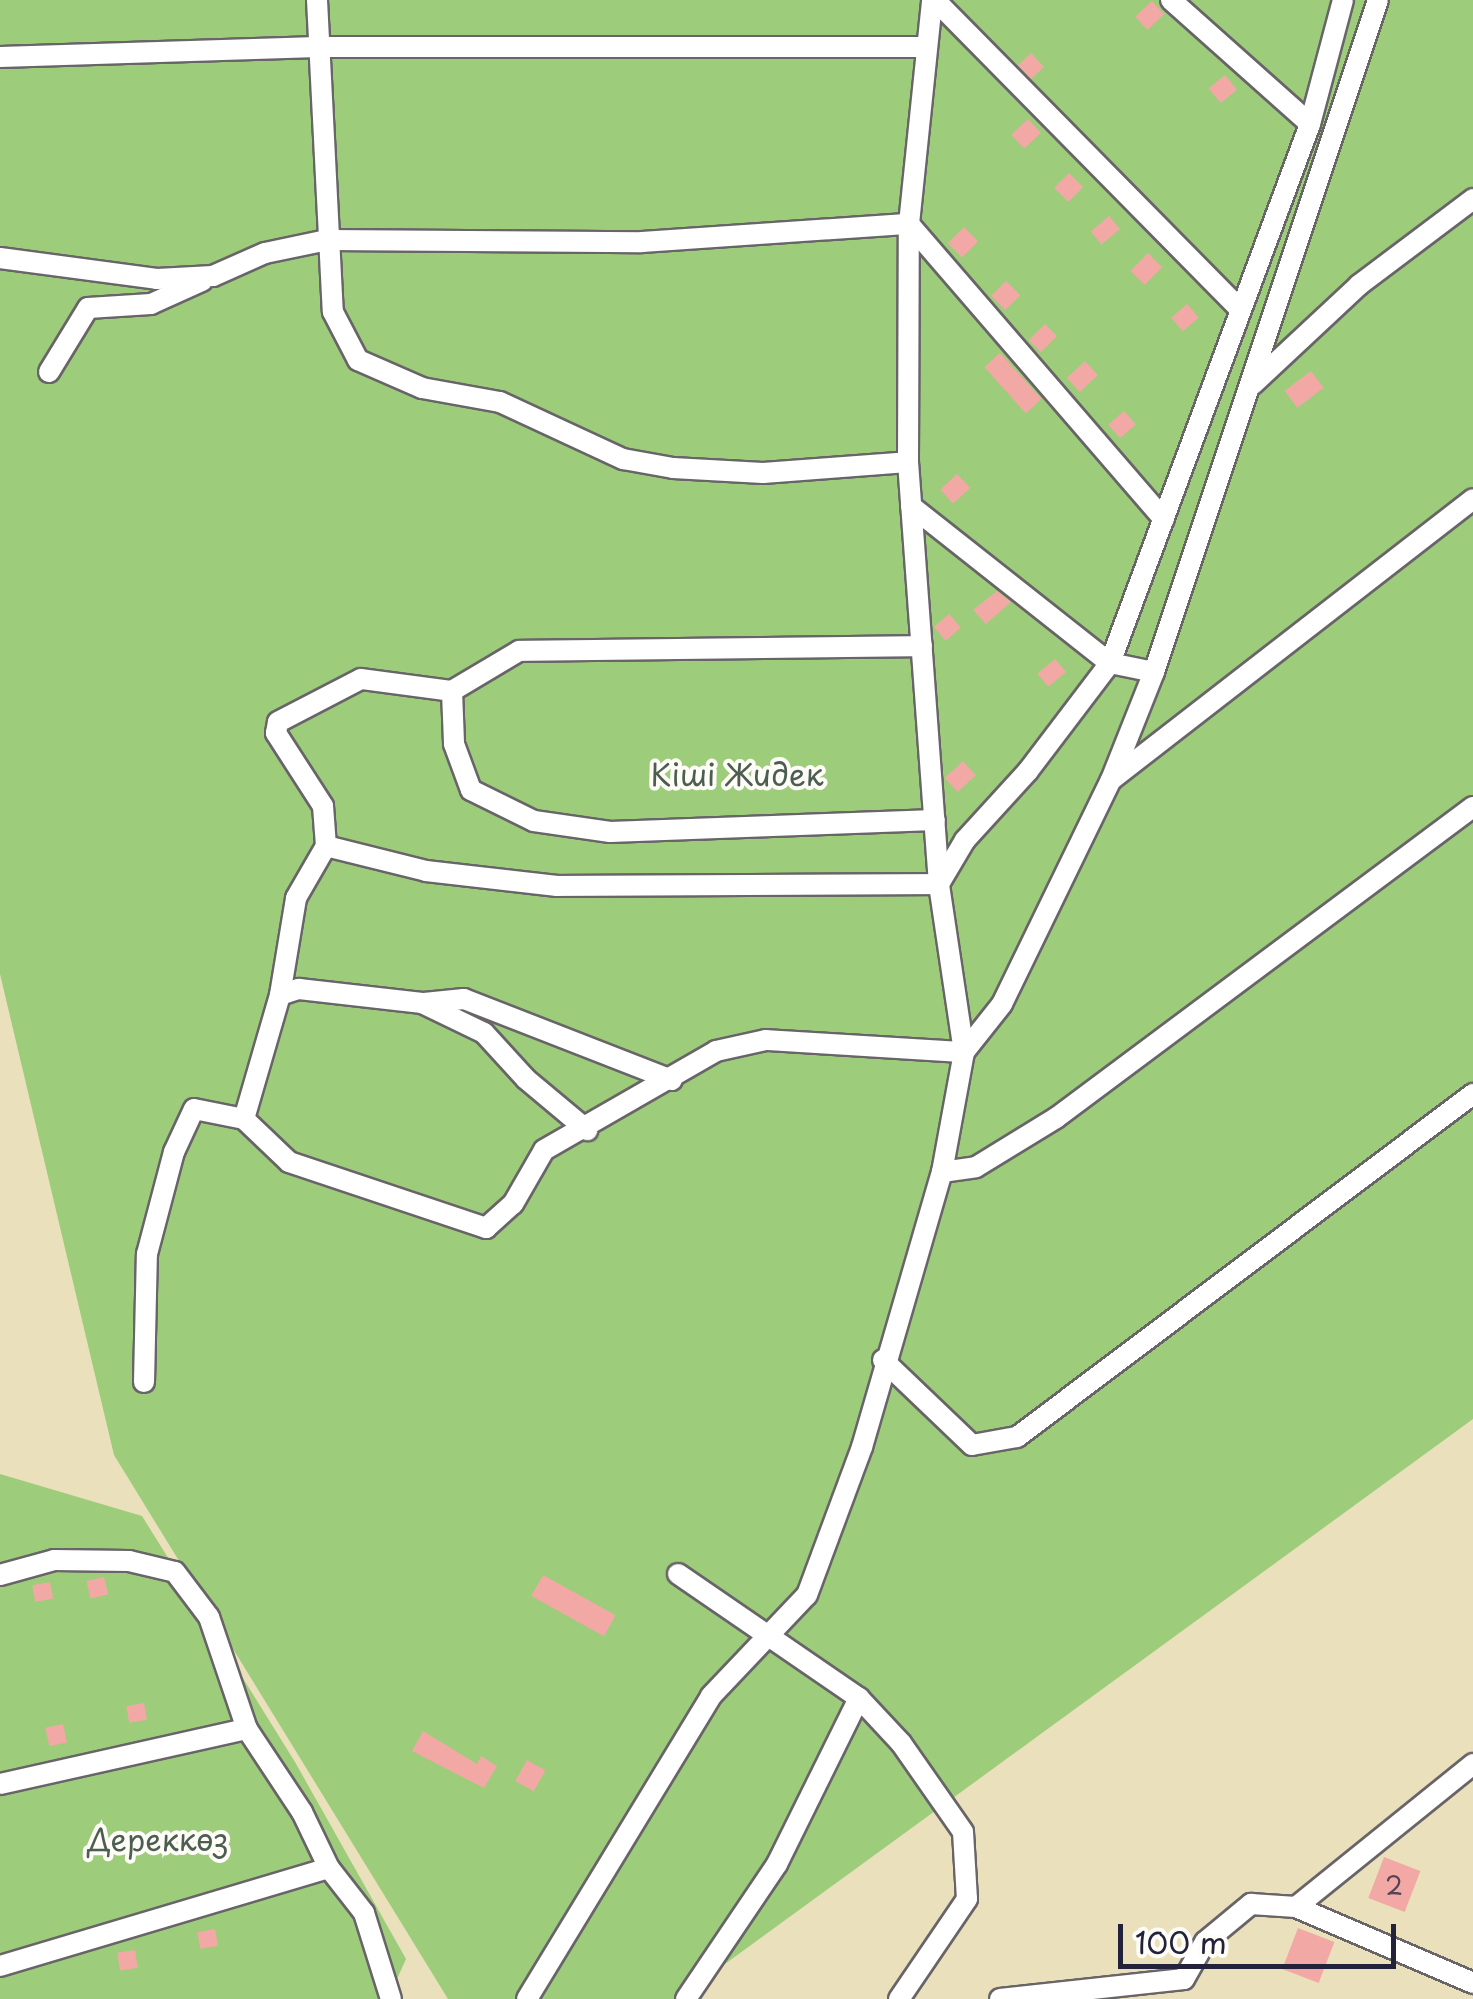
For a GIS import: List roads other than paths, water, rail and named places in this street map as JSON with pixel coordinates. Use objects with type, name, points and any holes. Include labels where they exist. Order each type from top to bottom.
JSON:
[{"type":"street","points":[[317,0],[333,312],[358,360],[422,388],[500,402],[623,458],[673,468],[762,473],[908,462]]},
{"type":"street","points":[[527,1999],[711,1696],[807,1595],[862,1447],[883,1360],[942,1172],[964,1052],[939,884],[908,462],[909,224],[925,47],[934,0]]},
{"type":"street","points":[[934,0],[1238,308]]},
{"type":"street","points":[[1171,0],[1310,124]]},
{"type":"street","points":[[939,884],[965,840],[1028,771],[1110,663],[1238,308],[1310,124],[1343,0]]},
{"type":"street","points":[[964,1052],[1002,1004],[1111,780],[1154,672],[1378,0]]},
{"type":"street","points":[[0,57],[318,47],[925,47]]},
{"type":"street","points":[[1250,387],[1359,286],[1473,199]]},
{"type":"street","points":[[48,372],[88,308],[151,304],[265,253],[327,240],[642,242],[909,224]]},
{"type":"street","points":[[909,224],[1164,519]]},
{"type":"street","points":[[0,258],[157,280],[213,276]]},
{"type":"street","points":[[1111,780],[1473,499]]},
{"type":"street","points":[[911,506],[1110,663],[1154,672]]},
{"type":"street","points":[[244,1119],[280,994],[296,898],[326,846],[322,806],[276,733],[278,722],[362,680],[452,691],[519,651],[922,646]]},
{"type":"street","points":[[452,691],[454,744],[471,790],[534,821],[610,832],[936,820]]},
{"type":"street","points":[[942,1172],[976,1166],[1056,1118],[1473,807]]},
{"type":"street","points":[[326,846],[426,871],[557,886],[939,884]]},
{"type":"street","points":[[280,994],[299,989],[422,1003],[464,999],[672,1080]]},
{"type":"street","points":[[422,1003],[484,1033],[526,1079],[587,1130]]},
{"type":"street","points":[[144,1382],[147,1254],[174,1152],[194,1108],[244,1119],[289,1162],[327,1170],[486,1228],[514,1204],[544,1150],[587,1130],[716,1051],[766,1040],[964,1052]]},
{"type":"street","points":[[883,1360],[972,1445],[1017,1438],[1473,1094]]},
{"type":"street","points":[[0,1575],[54,1560],[130,1561],[175,1572],[209,1617],[246,1729],[329,1868],[364,1913],[391,1999]]},
{"type":"street","points":[[678,1574],[859,1698],[901,1743],[963,1832],[968,1899],[899,1999]]},
{"type":"street","points":[[686,1999],[777,1864],[859,1698]]},
{"type":"street","points":[[0,1784],[246,1729]]},
{"type":"street","points":[[1296,1907],[1473,1764]]},
{"type":"street","points":[[0,1966],[329,1868]]},
{"type":"street","points":[[1184,1979],[1205,1942],[1252,1904],[1296,1907],[1473,1983]]},
{"type":"street","points":[[1000,1999],[1184,1979]]},
{"type":"street","points":[[1184,1979],[1194,1999]]},
{"type":"park label","name":"Кіші Жидек","points":[[737,774]]},
{"type":"park label","name":"Дереккөз","points":[[158,1839]]}]
